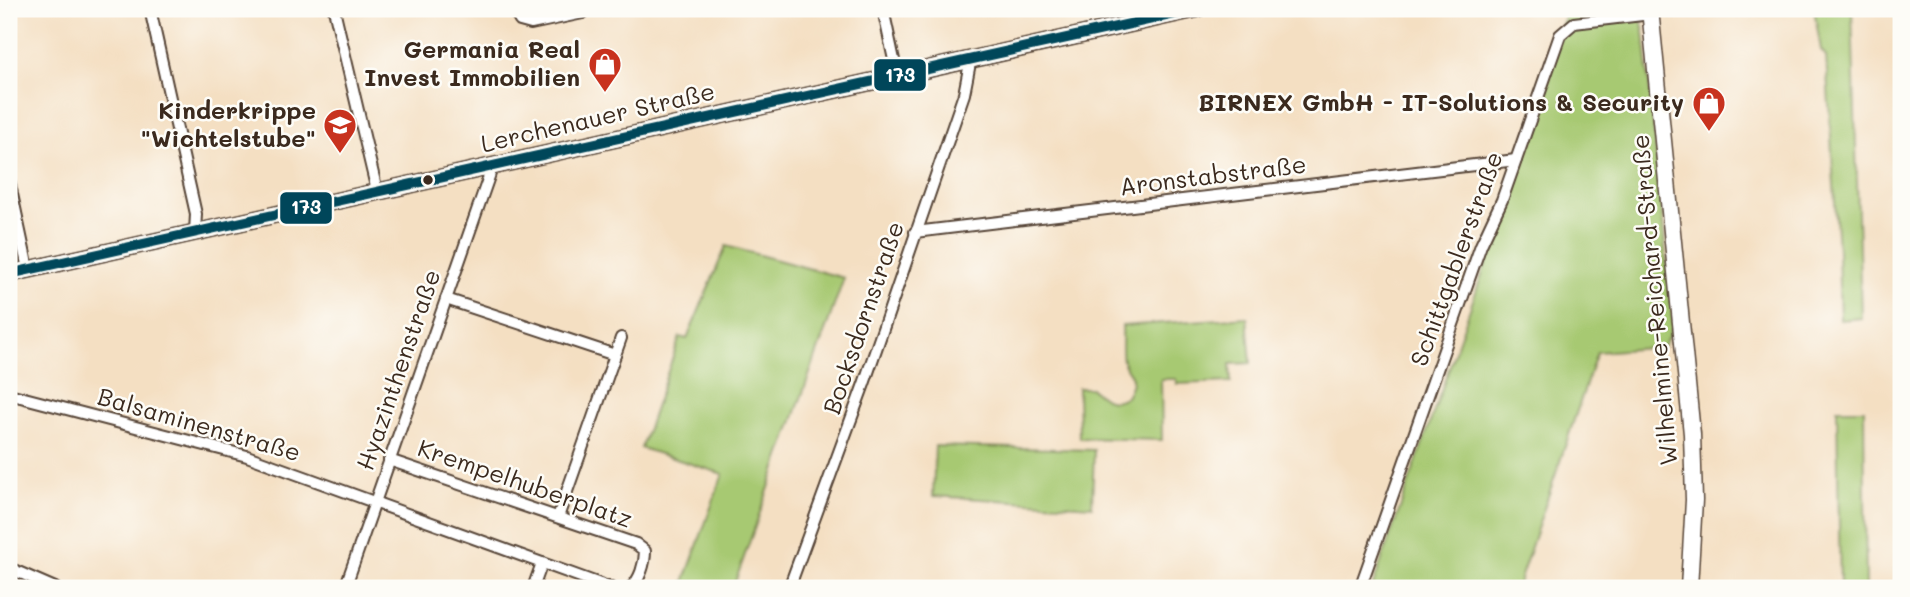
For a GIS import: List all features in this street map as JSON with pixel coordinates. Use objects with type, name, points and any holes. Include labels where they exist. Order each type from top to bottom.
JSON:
[{"type":"main road","name":"Lerchenauer Straße","points":[[9,274],[1197,9]]},
{"type":"main road","name":"Wilhelmine-Reichard-Straße","points":[[1650,11],[1692,422],[1694,500],[1689,588]]},
{"type":"street","points":[[150,9],[196,214],[195,232]]},
{"type":"street","points":[[334,9],[377,191]]},
{"type":"street","points":[[513,9],[520,21],[531,24],[583,13]]},
{"type":"street","points":[[883,9],[897,74]]},
{"type":"street","name":"Schittgablerstraße","points":[[1360,588],[1481,245],[1516,160],[1560,35],[1567,26],[1650,11]]},
{"type":"street","name":"Bocksdornstraße","points":[[789,588],[864,384],[964,94],[971,58]]},
{"type":"street","name":"Aronstabstraße","points":[[915,232],[1516,160]]},
{"type":"street","name":"Hyazinthenstraße","points":[[345,588],[494,165]]},
{"type":"street","points":[[9,180],[28,269]]},
{"type":"street","points":[[446,299],[615,355]]},
{"type":"street","points":[[558,517],[621,338]]},
{"type":"street","name":"Balsaminenstraße","points":[[9,394],[225,450],[374,504]]},
{"type":"street","name":"Krempelhuberplatz","points":[[390,460],[636,544],[645,551],[642,569],[635,586],[630,588]]},
{"type":"street","points":[[374,504],[611,588]]},
{"type":"street","points":[[533,588],[542,563]]},
{"type":"street","points":[[9,568],[55,588]]},
{"type":"green space","points":[[1566,9],[1639,9],[1644,32],[1673,327],[1663,347],[1597,352],[1517,588],[1372,588],[1546,92]]},
{"type":"green space","points":[[1814,9],[1852,9],[1861,318],[1840,320],[1826,56],[1821,50]]},
{"type":"green space","points":[[1897,9],[1901,9],[1901,191]]},
{"type":"green space","points":[[726,246],[844,278],[733,588],[682,588],[723,474],[641,448],[680,337],[687,339]]},
{"type":"green space","points":[[1247,317],[1251,363],[1230,364],[1231,382],[1177,384],[1176,379],[1161,379],[1162,440],[1079,438],[1078,388],[1091,388],[1111,401],[1126,397],[1130,389],[1132,376],[1123,361],[1122,326]]},
{"type":"green space","points":[[1837,409],[1864,409],[1866,588],[1840,588]]},
{"type":"green space","points":[[935,446],[1094,450],[1092,506],[933,496]]},
{"type":"transit line","name":"173","points":[[9,274],[1197,9]]},
{"type":"place","name":"Germania Real Invest Immobilien","points":[[605,94]]},
{"type":"place","name":"BIRNEX GmbH - IT-Solutions & Security","points":[[1709,133]]},
{"type":"place","name":"Kinderkrippe \"Wichtelstube\"","points":[[340,155]]}]
